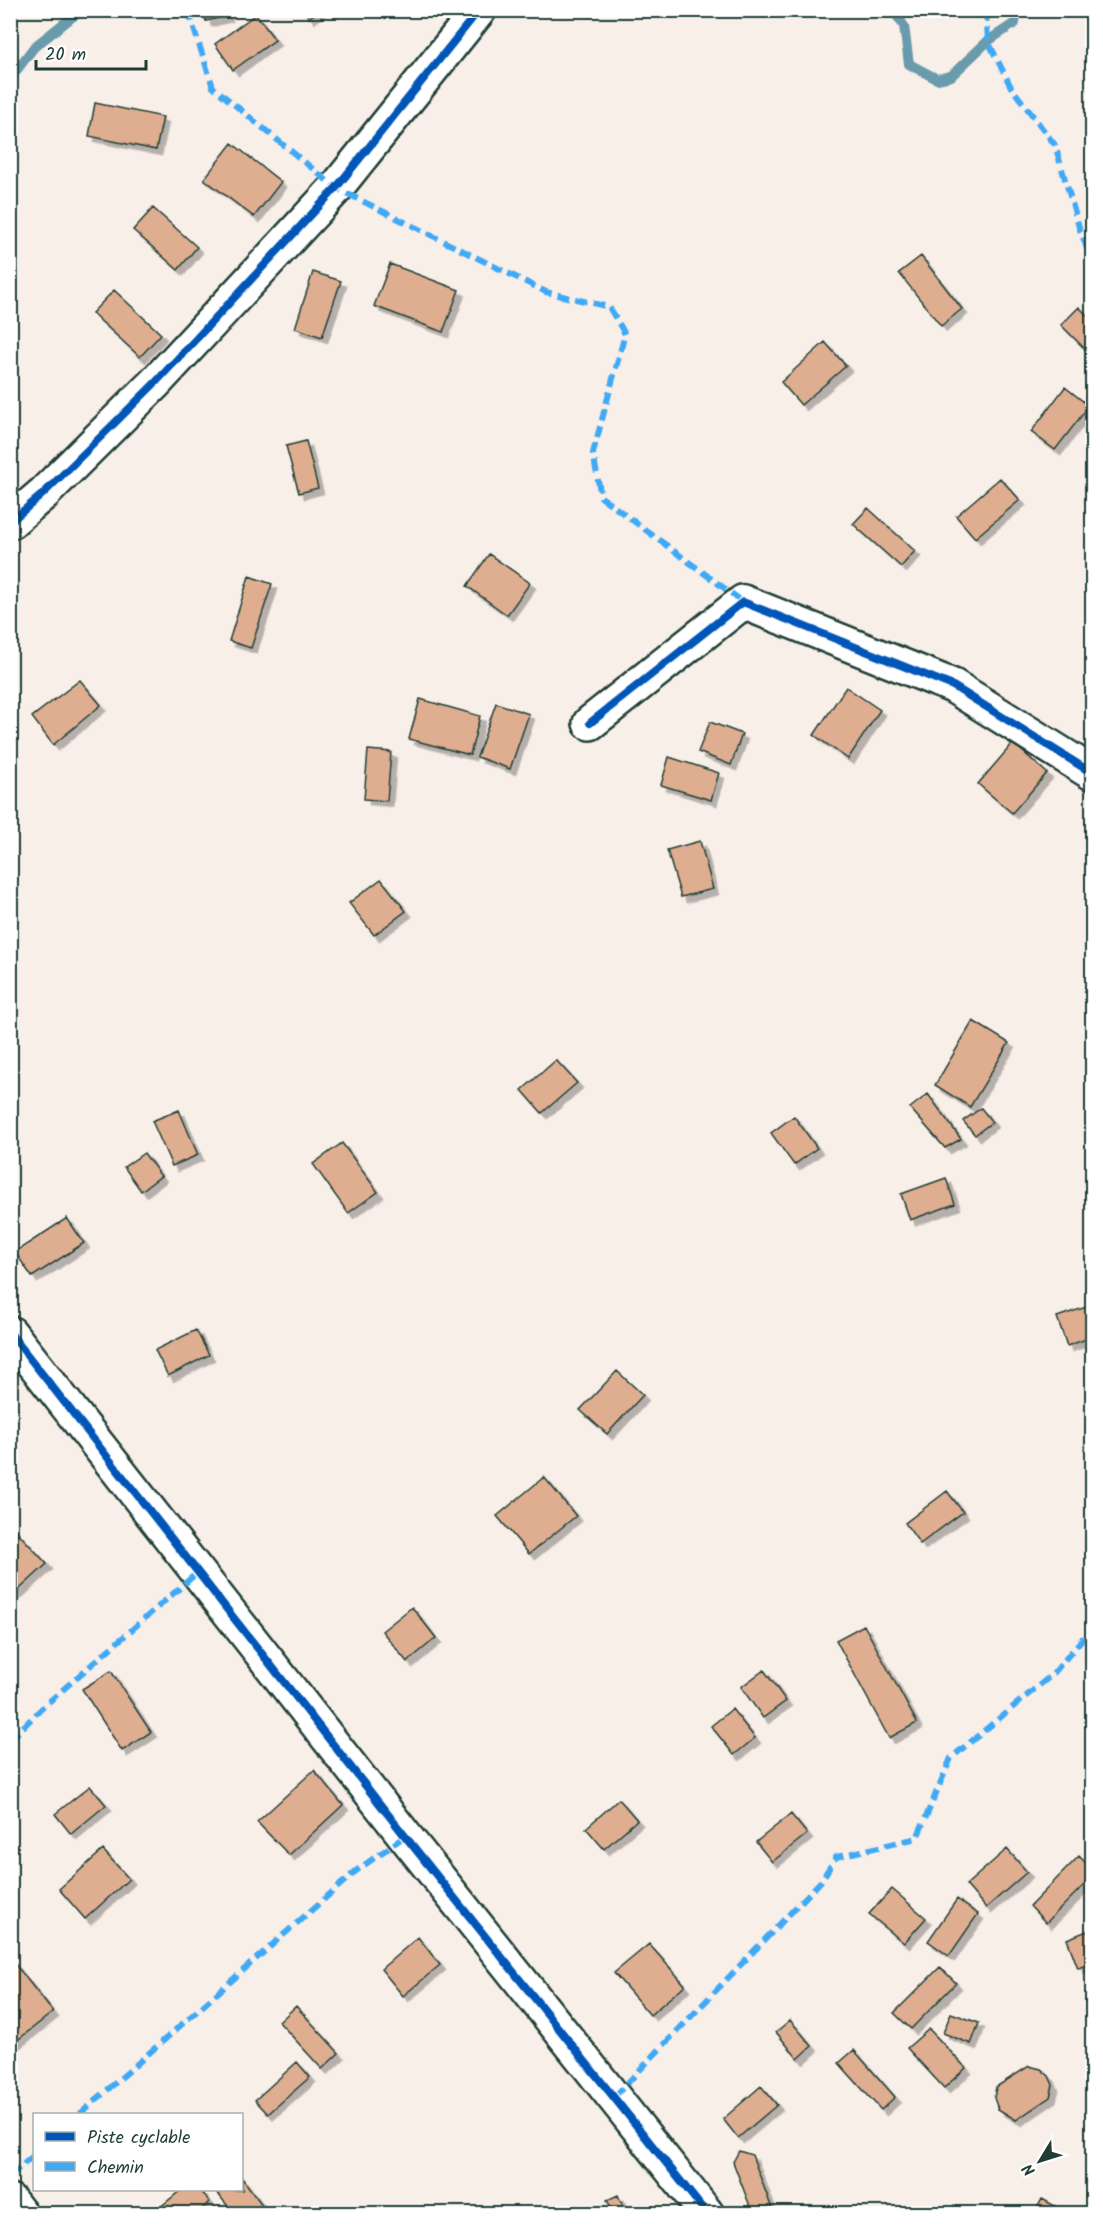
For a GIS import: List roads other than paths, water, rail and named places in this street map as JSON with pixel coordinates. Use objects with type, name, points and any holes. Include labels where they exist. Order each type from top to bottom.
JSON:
[{"type":"street","points":[[10,522],[44,493],[156,382],[336,188],[479,10]]},
{"type":"street","points":[[590,723],[743,602],[953,686],[1092,773]]},
{"type":"street","points":[[10,1333],[405,1836],[707,2214]]},
{"type":"street","points":[[10,2201],[20,2214]]},
{"type":"waterway","points":[[10,79],[34,47],[81,10]]},
{"type":"waterway","points":[[893,10],[904,26],[909,64],[937,79],[951,76],[988,41],[1015,23],[1017,10]]}]
